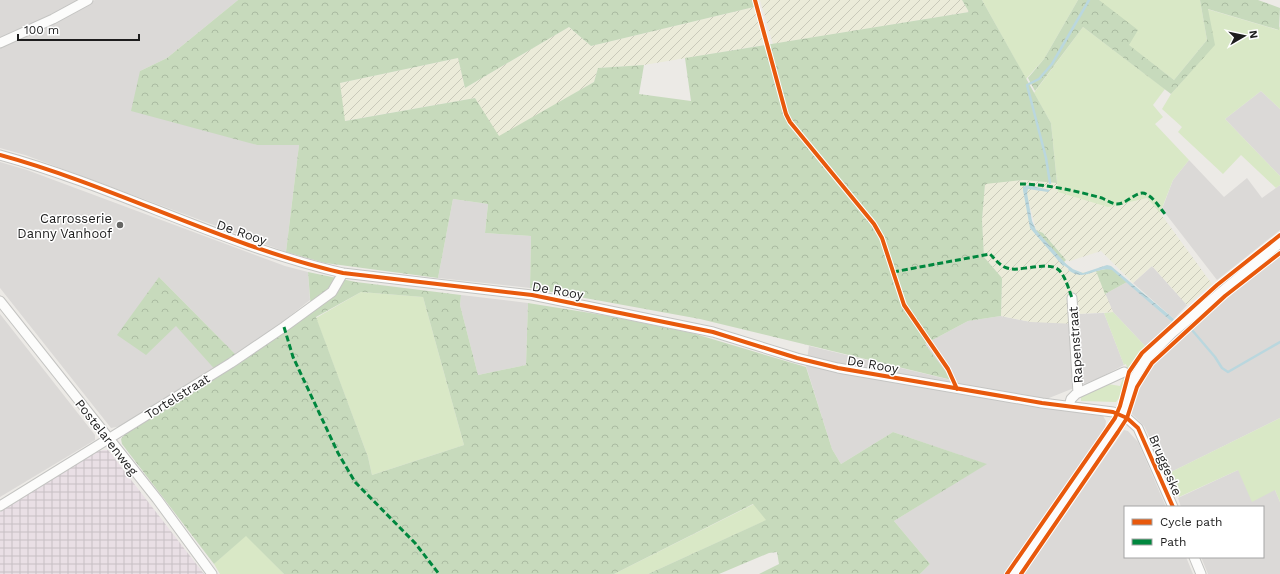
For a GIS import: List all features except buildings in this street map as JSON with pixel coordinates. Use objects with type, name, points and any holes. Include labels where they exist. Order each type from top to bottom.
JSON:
[{"type":"street","points":[[0,43],[53,19],[88,0]]},
{"type":"street","name":"De Rooy","points":[[0,155],[45,169],[269,252],[315,267],[343,273],[532,295],[737,338],[797,358],[838,368],[1069,406],[1105,410],[1122,416]]},
{"type":"street","points":[[1014,574],[1114,430],[1122,416],[1133,380],[1146,359],[1172,333],[1280,243]]},
{"type":"street","name":"Tortelstraat","points":[[0,506],[231,363],[284,327],[332,292],[343,273]]},
{"type":"street","name":"Rapenstraat","points":[[1072,298],[1078,393]]},
{"type":"street","name":"Postelarenweg","points":[[0,301],[157,499],[212,574]]},
{"type":"street","points":[[1069,406],[1071,399],[1078,393],[1124,372]]},
{"type":"street","name":"Bruggeske","points":[[1122,416],[1134,423],[1141,433],[1173,506]]},
{"type":"street","points":[[1194,558],[1201,574]]},
{"type":"shaded area","points":[[0,0],[82,0],[0,40]]},
{"type":"shaded area","points":[[95,0],[238,0],[167,58],[140,71],[246,141],[257,145],[299,145],[286,252],[25,155],[0,148],[0,47],[55,22]]},
{"type":"shaded area","points":[[1261,91],[1280,109],[1280,176],[1225,119]]},
{"type":"shaded area","points":[[1189,160],[1224,197],[1247,178],[1262,198],[1280,185],[1280,230],[1217,280],[1162,209],[1173,180]]},
{"type":"shaded area","points":[[0,162],[27,170],[285,266],[308,272],[310,300],[238,357],[159,277],[176,325],[214,367],[121,426],[111,428],[0,288]]},
{"type":"shaded area","points":[[453,199],[488,204],[485,233],[531,236],[530,288],[438,278]]},
{"type":"shaded area","points":[[1280,255],[1280,418],[1167,474],[1144,426],[1131,413],[1137,389],[1151,366],[1186,332]]},
{"type":"shaded area","points":[[1152,266],[1187,305],[1174,319],[1133,283]]},
{"type":"shaded area","points":[[1127,282],[1172,322],[1146,347],[1113,312],[1105,294]]},
{"type":"shaded area","points":[[461,295],[528,303],[526,365],[478,375],[460,305]]},
{"type":"shaded area","points":[[1104,313],[1124,365],[1099,378],[1049,398],[1048,408],[1103,416],[1106,421],[1105,428],[1021,551],[1004,574],[920,574],[930,564],[894,521],[986,464],[893,432],[841,464],[832,449],[806,366],[809,346],[951,380],[925,344],[968,321],[1001,316],[1031,322],[1075,314]]},
{"type":"shaded area","points":[[0,314],[95,435],[95,440],[0,497]]},
{"type":"shaded area","points":[[1124,430],[1128,431],[1138,442],[1166,506],[1124,506],[1124,558],[1186,558],[1193,574],[1024,574]]},
{"type":"shaded area","points":[[108,450],[204,574],[0,574],[0,512],[96,452]]},
{"type":"shaded area","points":[[1238,470],[1275,490],[1280,502],[1280,574],[1208,574],[1201,558],[1264,558],[1264,506],[1181,506],[1178,498]]},
{"type":"green space","points":[[238,0],[752,0],[754,7],[591,46],[569,27],[465,88],[458,58],[340,83],[345,121],[475,98],[499,136],[594,82],[598,68],[644,65],[639,94],[691,101],[685,58],[969,12],[962,0],[982,0],[1051,123],[1057,183],[1023,180],[985,184],[982,220],[984,257],[1002,278],[1001,316],[968,321],[925,344],[952,380],[700,319],[530,288],[531,236],[485,233],[488,204],[453,199],[438,278],[325,263],[286,252],[299,145],[257,145],[131,111],[140,71],[167,58]]},
{"type":"green space","points":[[760,0],[962,0],[969,12],[773,44]]},
{"type":"green space","points":[[982,0],[1078,0],[1044,59],[1026,79]]},
{"type":"green space","points":[[1078,0],[1099,0],[1138,30],[1129,45],[1174,80],[1207,40],[1200,0],[1258,0],[1280,8],[1279,30],[1208,9],[1215,45],[1171,94],[1083,27],[1035,91],[1028,78],[1044,59]]},
{"type":"green space","points":[[1099,0],[1200,0],[1207,40],[1174,80],[1128,45]]},
{"type":"green space","points":[[754,7],[764,45],[644,65],[598,68],[594,82],[499,137],[475,98],[344,121],[340,83],[458,58],[465,88],[569,27],[591,46]]},
{"type":"green space","points":[[1207,9],[1278,30],[1280,26],[1280,109],[1261,91],[1225,119],[1280,176],[1280,185],[1276,188],[1241,155],[1223,174],[1178,132],[1182,127],[1162,109],[1171,94],[1214,45]]},
{"type":"green space","points":[[1083,27],[1165,89],[1153,105],[1163,117],[1155,124],[1189,160],[1173,180],[1160,213],[1147,198],[1108,207],[1058,192],[1051,123],[1034,93]]},
{"type":"green space","points":[[1023,180],[1057,183],[1058,192],[1150,199],[1212,284],[1187,305],[1152,266],[1133,283],[1101,251],[1070,261],[1066,260],[1043,233],[1036,230],[1024,184],[1032,228],[1062,264],[1070,271],[1075,273],[1096,271],[1113,312],[1076,314],[1076,324],[1031,322],[1001,316],[1002,278],[984,257],[982,220],[985,183]]},
{"type":"green space","points":[[1036,230],[1043,233],[1066,260],[1062,264],[1037,235]]},
{"type":"green space","points":[[1112,269],[1127,282],[1105,294],[1096,271]]},
{"type":"green space","points":[[308,272],[356,282],[461,295],[460,305],[478,375],[526,365],[528,303],[609,316],[692,333],[806,367],[832,449],[841,464],[893,432],[987,464],[894,521],[930,564],[920,574],[759,574],[779,564],[777,552],[769,553],[719,574],[648,574],[766,520],[753,504],[614,574],[284,574],[246,536],[214,564],[122,444],[121,439],[126,433],[219,374],[176,326],[146,355],[117,335],[159,277],[242,361],[311,310]],"holes":[[[361,292],[423,297],[464,445],[372,475],[368,457],[316,317]]]},
{"type":"green space","points":[[361,292],[423,297],[464,445],[372,475],[368,457],[316,318]]},
{"type":"green space","points":[[1113,312],[1146,347],[1129,369],[1127,368],[1126,364],[1124,365],[1104,313]]},
{"type":"green space","points":[[1125,373],[1127,373],[1120,397],[1116,402],[1081,401],[1081,395],[1108,384],[1120,386]]},
{"type":"green space","points":[[1280,418],[1280,502],[1275,490],[1252,502],[1238,470],[1179,497],[1169,473]]},
{"type":"green space","points":[[754,504],[767,520],[648,574],[614,574]]},
{"type":"green space","points":[[246,535],[284,574],[220,574],[214,564]]},
{"type":"water","points":[[1028,185],[1050,190],[1048,192],[1028,189],[1027,193],[1032,221],[1036,230],[1066,264],[1063,266],[1030,228],[1023,190],[1023,187]]},
{"type":"water","points":[[1107,265],[1111,266],[1174,319],[1172,322],[1112,270],[1106,269],[1080,275],[1074,274],[1068,270],[1070,268],[1083,273]]},
{"type":"waterway","points":[[1050,183],[1046,158],[1027,85],[1039,79],[1052,64],[1089,0]]},
{"type":"waterway","points":[[1063,263],[1072,270]]},
{"type":"waterway","points":[[1192,330],[1215,357],[1222,368],[1228,372],[1280,342]]},
{"type":"marked path","points":[[1020,184],[1041,185],[1072,190],[1102,198],[1116,204],[1120,204],[1135,195],[1143,193],[1152,198],[1165,214]]},
{"type":"marked path","points":[[893,272],[990,254],[1000,264],[1009,269],[1046,266],[1058,269],[1065,279],[1072,298]]},
{"type":"marked path","points":[[284,327],[293,357],[338,453],[355,482],[415,543],[439,574]]},
{"type":"cycle path","points":[[755,0],[786,114],[790,122],[874,224],[882,238],[904,305],[948,369],[957,389]]},
{"type":"cycle path","points":[[0,155],[86,183],[256,248],[343,273],[532,295],[713,332],[797,358],[838,368],[1042,403],[1113,412],[1127,418],[1138,428],[1173,506]]},
{"type":"cycle path","points":[[1007,574],[1115,418],[1120,406],[1129,372],[1142,353],[1217,285],[1280,235]]},
{"type":"cycle path","points":[[1021,574],[1127,418],[1137,387],[1152,363],[1225,296],[1280,253]]},
{"type":"place","name":"Carrosserie Danny Vanhoof","points":[[120,225]]}]
